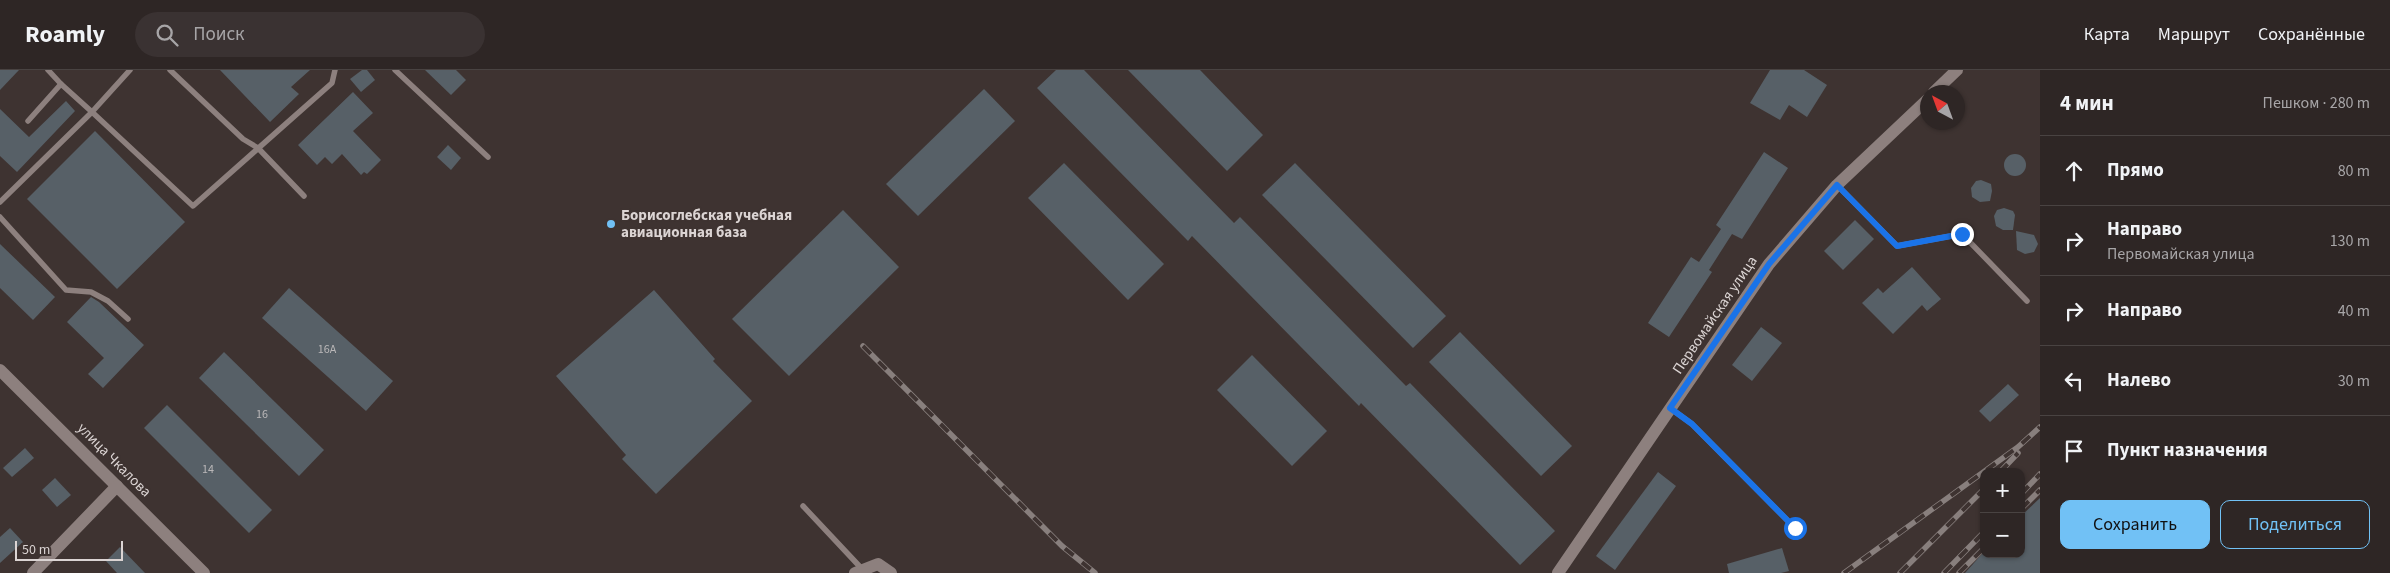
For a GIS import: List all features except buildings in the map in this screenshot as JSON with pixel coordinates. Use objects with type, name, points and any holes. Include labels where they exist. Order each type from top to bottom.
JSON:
[{"type":"street","points":[[1941,85],[1957,70]]},
{"type":"street","name":"Первомайская улица","points":[[1558,573],[1769,264],[1837,185],[1920,107]]},
{"type":"street","name":"улица Чкалова","points":[[0,370],[204,573]]},
{"type":"street","points":[[33,573],[117,486]]},
{"type":"street","points":[[859,571],[878,564],[891,573]]},
{"type":"lane","points":[[48,70],[192,206],[332,83],[335,70]]},
{"type":"lane","points":[[0,202],[92,112],[130,70]]},
{"type":"lane","points":[[170,70],[243,139],[258,148],[304,196]]},
{"type":"lane","points":[[395,70],[488,157]]},
{"type":"lane","points":[[28,121],[61,84]]},
{"type":"lane","points":[[1837,185],[1897,246],[1962,234],[2027,301]]},
{"type":"lane","points":[[0,217],[66,290],[91,292],[108,301],[128,319]]},
{"type":"lane","points":[[1670,408],[1692,424],[1795,528]]},
{"type":"lane","points":[[803,506],[859,571]]},
{"type":"railway","points":[[863,346],[1062,546],[1095,573]]},
{"type":"railway","points":[[1844,573],[2018,447],[2040,427]]},
{"type":"railway","points":[[2004,468],[2018,453]]},
{"type":"railway","points":[[2025,490],[2040,474]]},
{"type":"railway","points":[[2025,505],[2040,490]]},
{"type":"railway","points":[[1900,573],[1980,493]]},
{"type":"railway","points":[[1944,573],[1980,536]]},
{"type":"railway","points":[[1959,573],[1980,552]]},
{"type":"place","name":"Борисоглебская учебная авиационная база","points":[[611,224]]},
{"type":"route","points":[[1795,528],[1692,424],[1670,408],[1769,264],[1837,185],[1897,246],[1962,234]]}]
